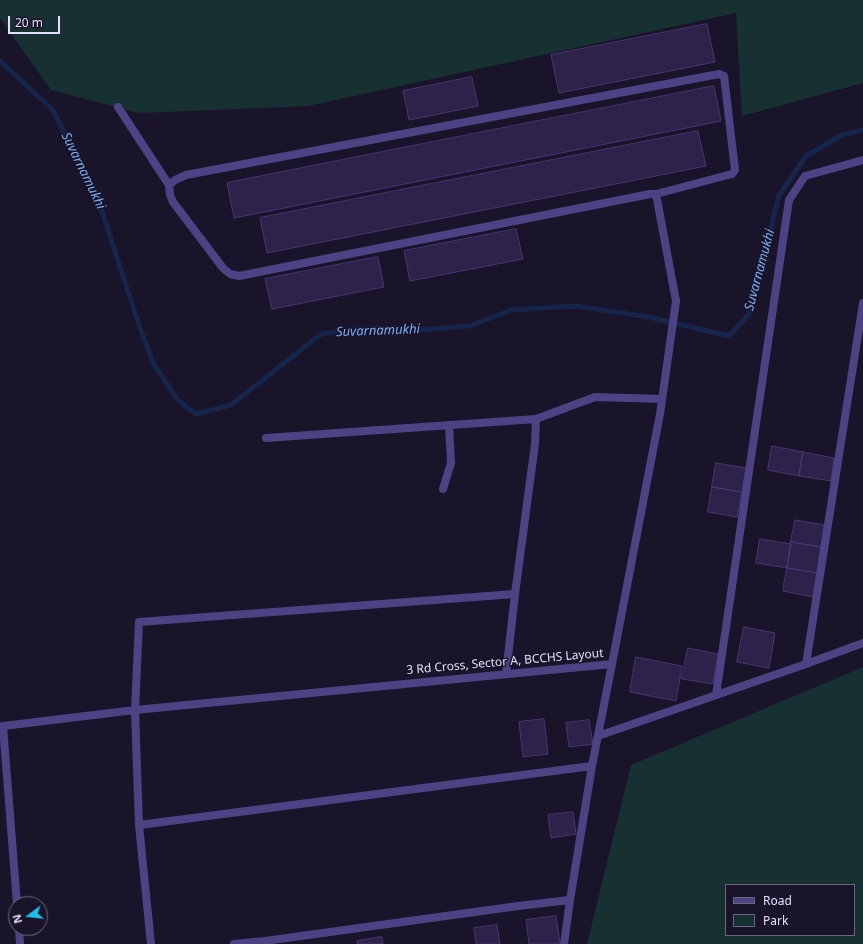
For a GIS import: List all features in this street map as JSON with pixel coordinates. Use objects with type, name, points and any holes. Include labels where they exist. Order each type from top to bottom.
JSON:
[{"type":"street","points":[[118,107],[169,185],[170,195],[173,202],[223,268],[230,274],[239,276],[656,194],[735,172],[724,76],[721,74],[186,175],[175,180],[169,185]]},
{"type":"street","points":[[716,695],[789,200],[805,176],[863,160]]},
{"type":"street","points":[[612,664],[662,399],[676,301],[656,194]]},
{"type":"street","points":[[806,664],[863,303]]},
{"type":"street","points":[[266,438],[536,419],[594,397],[662,399]]},
{"type":"street","points":[[506,674],[535,444],[536,419]]},
{"type":"street","points":[[443,489],[452,463],[450,426]]},
{"type":"street","points":[[151,944],[139,825],[136,710],[139,622],[515,594]]},
{"type":"street","points":[[598,736],[863,643]]},
{"type":"street","name":"3 Rd Cross, Sector A, BCCHS Layout","points":[[2,726],[136,710],[612,664],[592,766],[564,944]]},
{"type":"street","points":[[2,726],[16,896]]},
{"type":"street","points":[[139,825],[592,766]]},
{"type":"street","points":[[234,944],[266,943],[518,906],[570,900]]},
{"type":"green space","points":[[0,0],[863,0],[863,83],[742,116],[736,13],[308,106],[139,113],[51,90],[0,18]]},
{"type":"green space","points":[[863,667],[863,944],[587,944],[631,765]]},
{"type":"building","points":[[707,24],[715,62],[559,93],[551,55]]},
{"type":"building","points":[[472,77],[478,106],[409,120],[403,91]]},
{"type":"building","points":[[714,86],[721,121],[234,218],[227,183]]},
{"type":"building","points":[[698,131],[706,166],[267,253],[260,218]]},
{"type":"building","points":[[516,229],[523,259],[410,281],[404,251]]},
{"type":"building","points":[[378,257],[384,287],[272,309],[265,279]]},
{"type":"building","points":[[772,446],[803,452],[799,476],[768,470]]},
{"type":"building","points":[[803,452],[834,458],[831,481],[799,476]]},
{"type":"building","points":[[716,463],[746,468],[742,492],[712,487]]},
{"type":"building","points":[[712,487],[742,492],[737,517],[708,512]]},
{"type":"building","points":[[795,520],[824,525],[821,547],[791,542]]},
{"type":"building","points":[[760,539],[791,544],[787,568],[756,563]]},
{"type":"building","points":[[791,542],[821,547],[817,573],[787,568]]},
{"type":"building","points":[[787,568],[817,573],[813,597],[783,591]]},
{"type":"building","points":[[744,627],[775,633],[769,668],[737,662]]},
{"type":"building","points":[[688,648],[718,654],[713,684],[682,679]]},
{"type":"building","points":[[636,657],[682,666],[676,701],[630,692]]},
{"type":"building","points":[[544,719],[548,754],[523,757],[519,722]]},
{"type":"building","points":[[589,720],[593,744],[569,747],[566,723]]},
{"type":"building","points":[[573,812],[576,834],[551,838],[548,815]]},
{"type":"building","points":[[556,916],[560,944],[529,944],[526,920]]},
{"type":"building","points":[[497,925],[500,944],[476,944],[474,928]]},
{"type":"building","points":[[382,937],[383,944],[358,944],[357,941]]},
{"type":"waterway","name":"Suvarnamukhi","points":[[0,61],[52,109],[98,199],[153,363],[178,400],[196,414],[231,405],[321,334],[354,329],[378,328],[419,330],[470,326],[511,310],[575,306],[649,317],[729,336],[750,313],[779,195],[806,156],[842,135],[863,130]]}]
